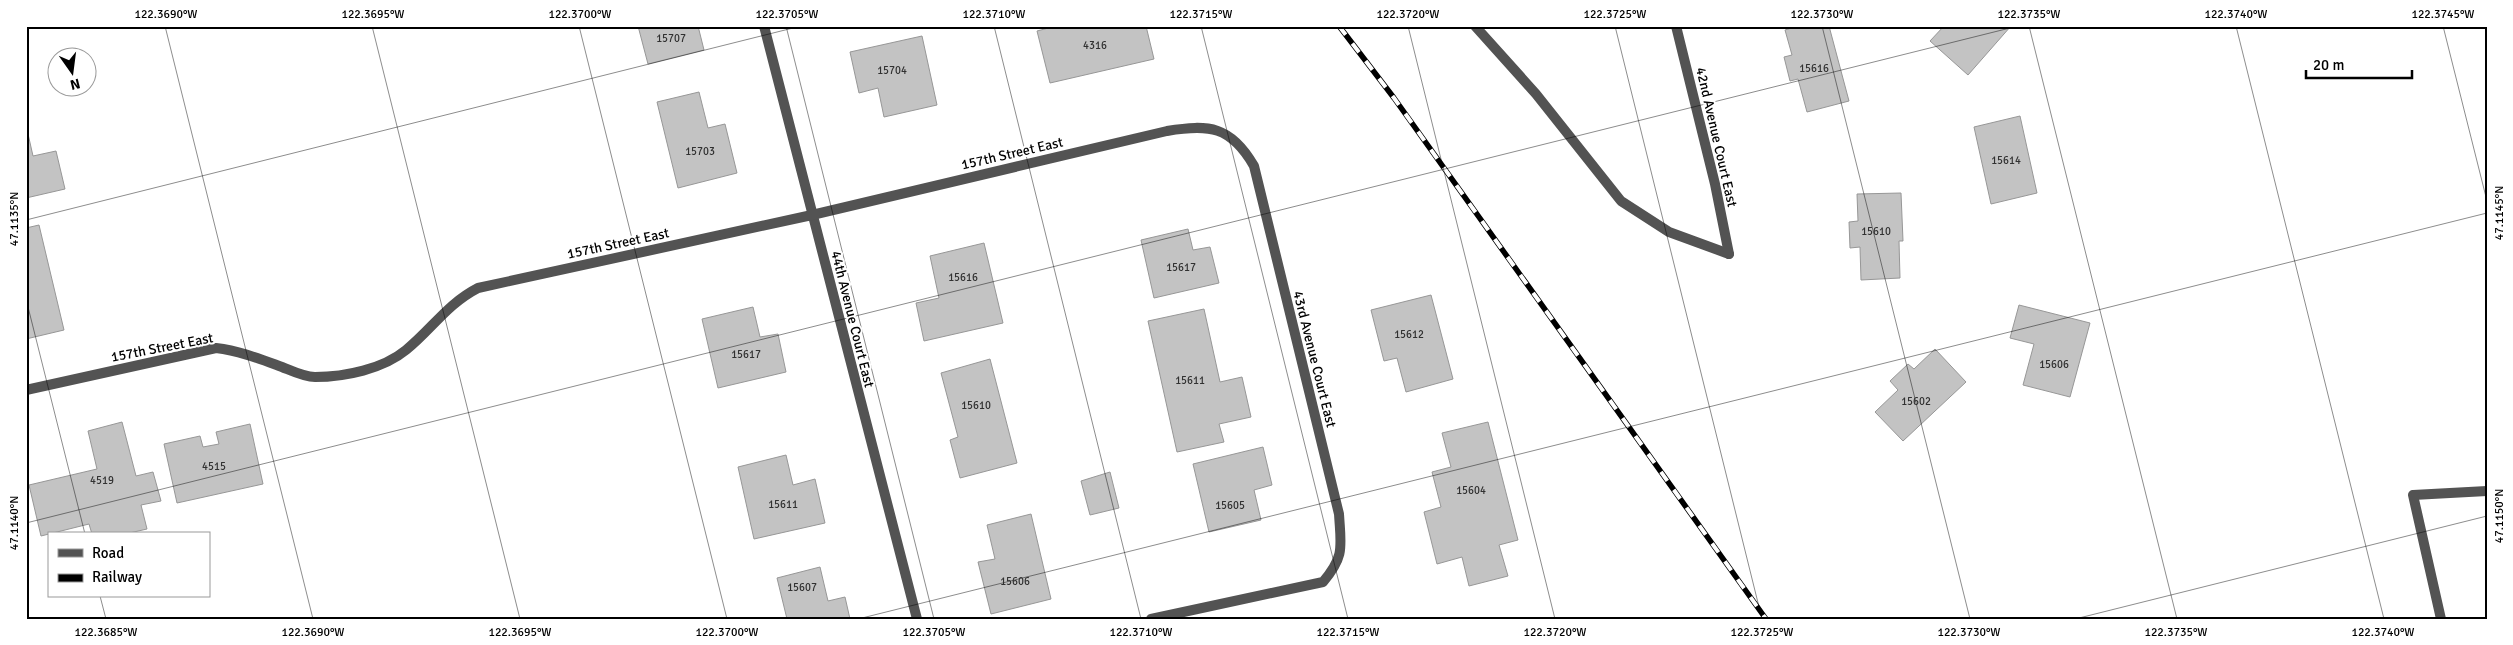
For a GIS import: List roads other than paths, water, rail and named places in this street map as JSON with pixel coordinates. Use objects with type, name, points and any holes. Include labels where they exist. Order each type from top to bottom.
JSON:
[{"type":"street","name":"44th Avenue Court East","points":[[764,26],[916,619]]},
{"type":"street","name":"42nd Avenue Court East","points":[[1476,26],[1536,94],[1621,201],[1669,232],[1729,254],[1715,184],[1676,26]]},
{"type":"street","name":"157th Street East","points":[[26,390],[216,348],[236,350],[314,377],[357,372],[389,362],[407,350],[446,310],[463,296],[478,288],[812,215],[1167,130],[1187,127],[1212,129],[1225,132],[1237,144]]},
{"type":"street","name":"43rd Avenue Court East","points":[[1152,619],[1323,582],[1337,565],[1339,557],[1339,514],[1254,166],[1246,152],[1237,144]]},
{"type":"street","points":[[2441,619],[2412,495],[2487,491]]},
{"type":"railway","points":[[1339,26],[1394,98],[1766,619]]}]
